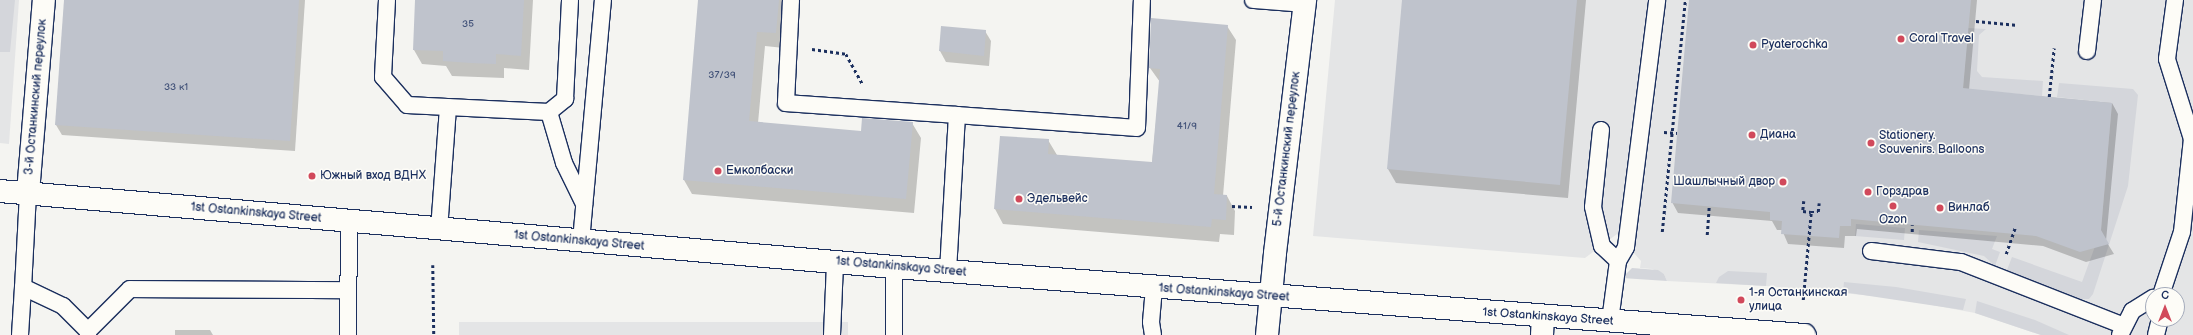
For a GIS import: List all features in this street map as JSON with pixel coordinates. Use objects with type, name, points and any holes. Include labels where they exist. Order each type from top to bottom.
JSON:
[{"type":"street","name":"3-й Останкинский переулок","points":[[28,193],[44,0]]},
{"type":"street","name":"5-й Останкинский переулок","points":[[1267,335],[1270,297],[1304,2]]},
{"type":"street","name":"1st Ostankinskaya Street","points":[[0,191],[439,230],[1270,297],[1543,326],[1610,321],[1804,335]]},
{"type":"lane","points":[[387,0],[383,77],[406,105],[549,112],[565,99],[570,0]]},
{"type":"lane","points":[[581,241],[603,0]]},
{"type":"lane","points":[[791,0],[786,102],[1137,128],[1142,0]]},
{"type":"lane","points":[[1253,0],[1304,2]]},
{"type":"lane","points":[[1610,321],[1618,261],[1626,246],[1657,0]]},
{"type":"lane","points":[[2087,51],[2093,0]]},
{"type":"lane","points":[[2162,287],[2188,227],[2192,139],[2167,59],[2175,0]]},
{"type":"lane","points":[[439,230],[448,107]]},
{"type":"lane","points":[[549,112],[564,163],[584,204]]},
{"type":"lane","points":[[948,271],[957,115]]},
{"type":"lane","points":[[1600,130],[1593,207],[1602,246],[1618,261]]},
{"type":"lane","points":[[20,335],[28,193]]},
{"type":"lane","points":[[348,335],[349,222]]},
{"type":"lane","points":[[1871,251],[1961,262],[2122,330],[2132,311],[2145,303]]},
{"type":"lane","points":[[832,335],[835,262]]},
{"type":"lane","points":[[894,267],[894,335]]},
{"type":"lane","points":[[23,287],[63,306],[88,333],[130,289],[348,290]]},
{"type":"lane","points":[[1153,335],[1151,322],[1154,288]]},
{"type":"path","points":[[1662,232],[1685,0]]},
{"type":"path","points":[[1976,21],[2018,25]]},
{"type":"path","points":[[789,45],[846,54],[878,109]]},
{"type":"path","points":[[2049,97],[2054,48]]},
{"type":"path","points":[[1804,201],[1803,211],[1818,212],[1819,203]]},
{"type":"path","points":[[1232,206],[1252,207]]},
{"type":"path","points":[[1707,235],[1709,206]]},
{"type":"path","points":[[1803,300],[1811,212]]},
{"type":"path","points":[[2006,254],[2015,228]]},
{"type":"path","points":[[433,265],[434,335]]},
{"type":"shaded area","points":[[0,0],[19,0],[9,144],[0,143]]},
{"type":"shaded area","points":[[0,0],[15,0],[10,52],[0,52]]},
{"type":"shaded area","points":[[1335,0],[2193,0],[2193,335],[2041,335],[1975,313],[1895,298],[1766,286],[1667,281],[1664,274],[1652,269],[1640,268],[1641,261],[1617,234],[1585,258],[1313,236]]},
{"type":"shaded area","points":[[1968,28],[1986,29],[1979,35],[1977,71],[1982,77],[2043,81],[2042,96],[1963,89]]},
{"type":"shaded area","points":[[2059,83],[2133,89],[2138,95],[2128,186],[2093,294],[2089,299],[2081,299],[2007,270],[2012,257],[2082,282],[2101,230],[2112,103],[2057,97]]},
{"type":"shaded area","points":[[1856,224],[1905,228],[1904,240],[1855,236]]},
{"type":"shaded area","points":[[1919,230],[1997,236],[1992,249],[2000,252],[1995,266],[1984,256],[1918,242]]},
{"type":"shaded area","points":[[1632,268],[1658,270],[1664,274],[1667,281],[1622,278]]},
{"type":"shaded area","points":[[1728,271],[1767,273],[1766,286],[1716,283],[1719,277]]},
{"type":"shaded area","points":[[1844,282],[1896,287],[1966,299],[1963,310],[1843,292]]},
{"type":"shaded area","points":[[1977,301],[2035,320],[2069,335],[2041,335],[1975,313]]},
{"type":"shaded area","points":[[459,322],[848,322],[848,335],[459,335]]},
{"type":"building","points":[[64,0],[299,0],[290,141],[55,125]]},
{"type":"building","points":[[415,0],[524,0],[521,56],[496,54],[496,64],[471,63],[443,61],[443,51],[413,50]]},
{"type":"building","points":[[698,0],[779,0],[776,33],[757,32],[749,121],[861,131],[862,118],[913,122],[906,199],[683,180]]},
{"type":"building","points":[[1402,0],[1577,0],[1560,185],[1387,169]]},
{"type":"building","points":[[1689,0],[1971,0],[1963,88],[2112,103],[2101,230],[2109,244],[2080,252],[2036,236],[1851,219],[1851,226],[1840,226],[1839,238],[1781,234],[1782,221],[1770,220],[1770,212],[1671,203]]},
{"type":"building","points":[[1151,18],[1228,25],[1214,194],[1227,195],[1226,220],[1212,219],[1211,227],[994,209],[1000,136],[1049,139],[1048,154],[1152,162],[1160,69],[1149,68]]},
{"type":"building","points":[[941,26],[986,30],[984,56],[939,51]]},
{"type":"place","name":"Coral Travel","points":[[1901,39]]},
{"type":"place","name":"Pyaterochka","points":[[1753,45]]},
{"type":"place","name":"Диана","points":[[1752,135]]},
{"type":"place","name":"Stationery. Souvenirs. Balloons","points":[[1871,143]]},
{"type":"place","name":"Емколбаски","points":[[718,171]]},
{"type":"place","name":"Южный вход ВДНХ","points":[[312,176]]},
{"type":"place","name":"Шашлычный двор","points":[[1783,182]]},
{"type":"place","name":"Горздрав","points":[[1868,192]]},
{"type":"place","name":"Эдельвейс","points":[[1019,199]]},
{"type":"place","name":"Ozon","points":[[1893,206]]},
{"type":"place","name":"Винлаб","points":[[1940,208]]},
{"type":"place","name":"1-я Останкинская улица","points":[[1741,300]]}]
